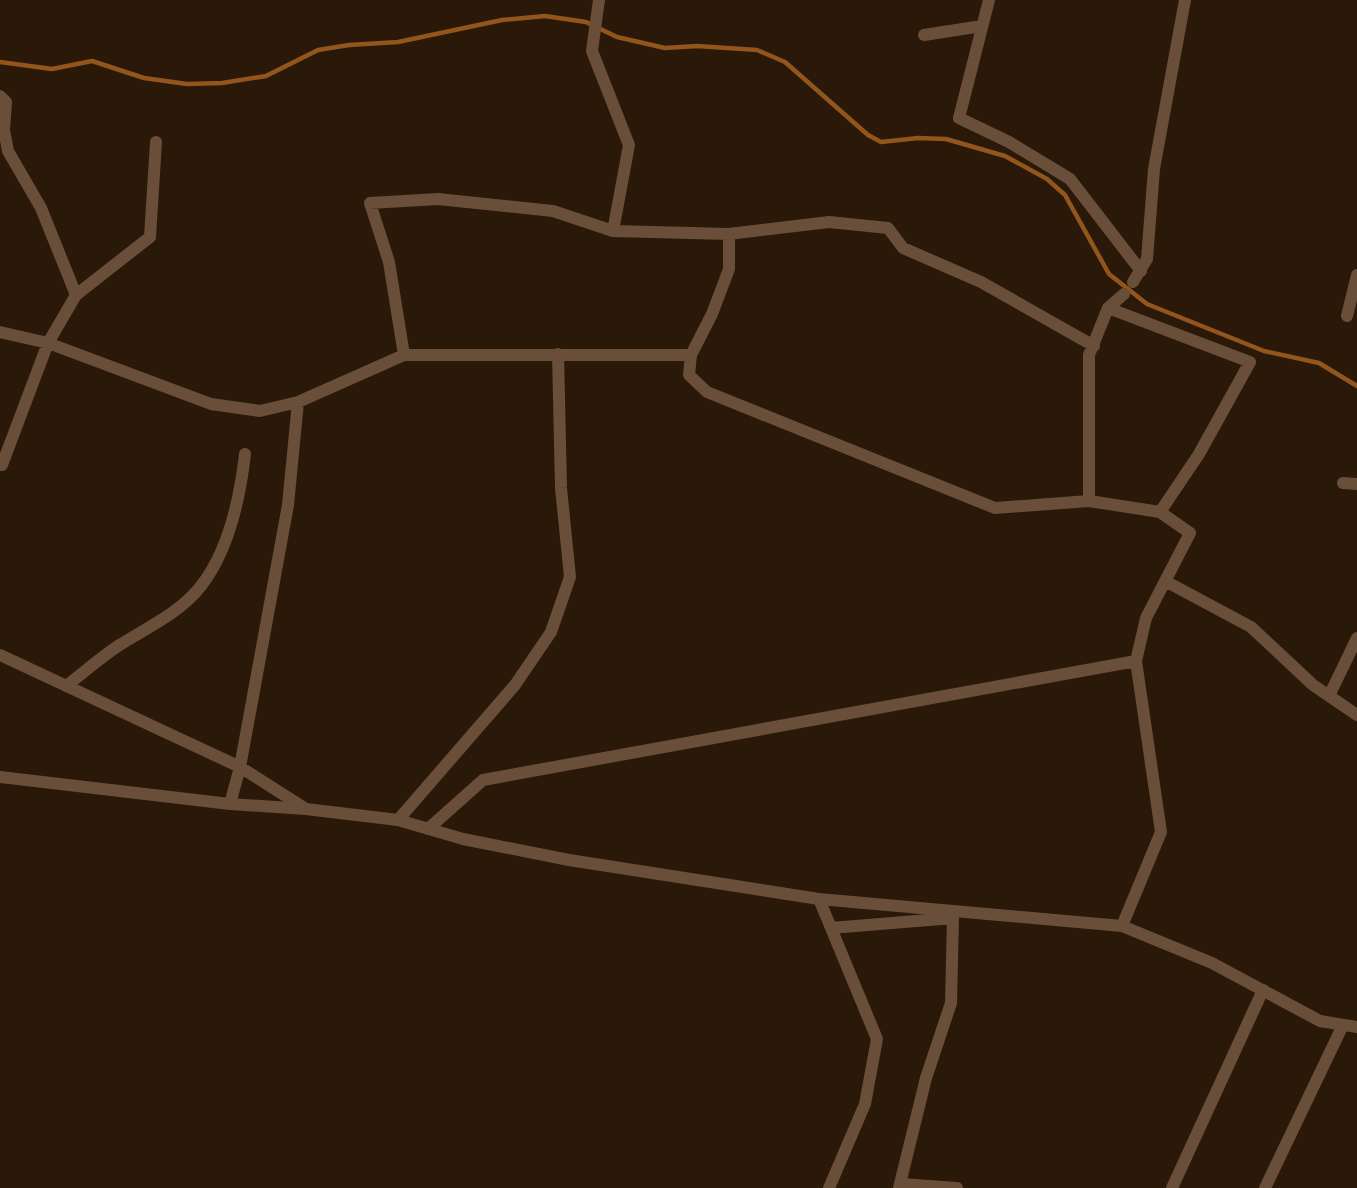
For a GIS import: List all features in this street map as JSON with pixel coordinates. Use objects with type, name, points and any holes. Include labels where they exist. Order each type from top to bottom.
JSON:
[{"type":"street","points":[[599,0],[592,51],[629,145],[613,231]]},
{"type":"street","points":[[989,0],[959,118],[1009,142],[1070,179],[1137,277],[1147,259],[1154,169],[1186,0]]},
{"type":"street","points":[[924,35],[982,26]]},
{"type":"street","points":[[0,96],[6,102],[4,130],[8,151],[41,208],[76,295]]},
{"type":"street","points":[[1,468],[48,343],[76,295],[150,236],[156,142]]},
{"type":"street","points":[[404,355],[389,262],[370,203],[438,198],[553,211],[613,231],[729,234],[829,222],[888,228],[903,248],[981,282],[1094,346]]},
{"type":"street","points":[[729,234],[729,269],[712,314],[691,355],[689,374],[707,392],[995,508],[1089,501],[1160,512],[1190,533],[1146,618],[1136,661],[1161,832],[1122,926]]},
{"type":"street","points":[[1347,316],[1357,275]]},
{"type":"street","points":[[1089,501],[1089,355],[1108,308],[1124,294]]},
{"type":"street","points":[[1108,308],[1250,362],[1199,454],[1160,512]]},
{"type":"street","points":[[0,332],[48,343],[211,404],[260,411],[298,402],[404,355],[691,355]]},
{"type":"street","points":[[398,820],[514,685],[551,632],[570,577],[561,488],[558,354]]},
{"type":"street","points":[[230,804],[240,767],[288,505],[298,402]]},
{"type":"street","points":[[66,686],[116,647],[172,614],[200,587],[214,566],[228,533],[243,472],[245,454]]},
{"type":"street","points":[[1343,483],[1357,484]]},
{"type":"street","points":[[1165,581],[1252,627],[1308,680],[1357,715]]},
{"type":"street","points":[[1329,696],[1357,638]]},
{"type":"street","points":[[0,655],[240,767],[306,809]]},
{"type":"street","points":[[428,829],[483,780],[1136,661]]},
{"type":"street","points":[[0,777],[230,804],[306,809],[398,820],[463,839],[569,860],[819,899],[1122,926],[1212,963],[1320,1021],[1357,1027]]},
{"type":"street","points":[[819,899],[877,1039],[865,1104],[829,1188]]},
{"type":"street","points":[[831,928],[953,918],[952,1003],[926,1078],[900,1186],[957,1188]]},
{"type":"street","points":[[1172,1188],[1263,990]]},
{"type":"street","points":[[1265,1188],[1343,1025]]},
{"type":"waterway","points":[[0,62],[52,69],[92,61],[144,78],[187,84],[222,83],[266,76],[318,50],[349,45],[398,42],[502,20],[545,16],[586,22],[617,37],[665,48],[697,46],[757,50],[785,62],[868,135],[881,142],[918,138],[946,139],[1005,156],[1047,179],[1065,195],[1109,274],[1147,304],[1264,351],[1319,363],[1357,386]]}]
